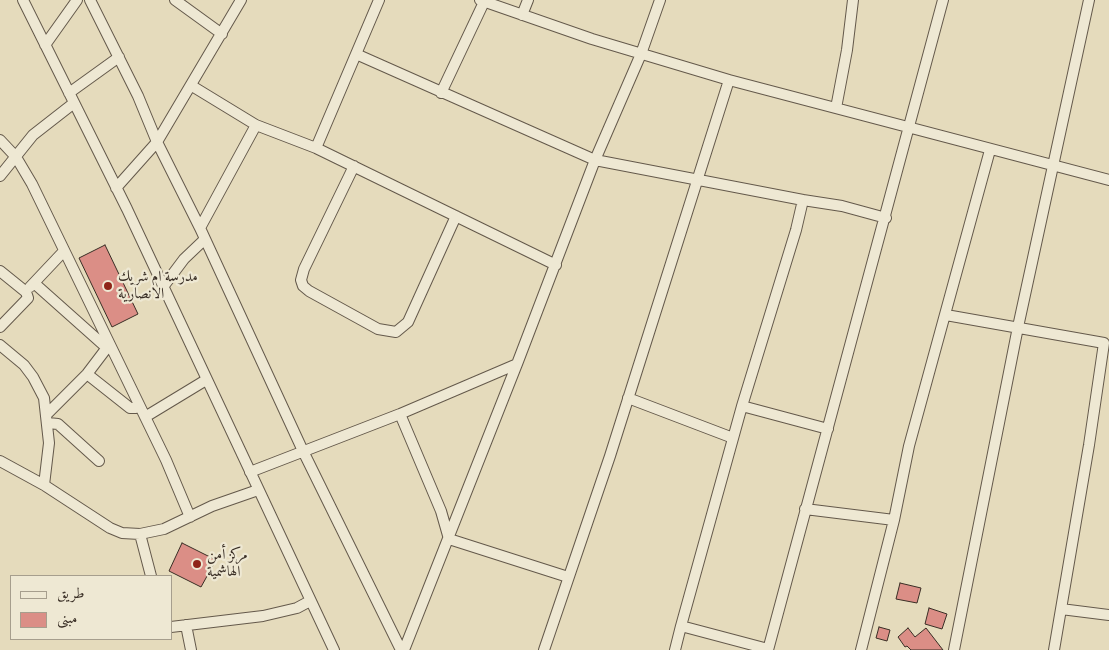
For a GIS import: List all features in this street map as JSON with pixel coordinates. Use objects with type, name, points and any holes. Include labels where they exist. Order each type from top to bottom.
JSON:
[{"type":"street","points":[[23,0],[116,188],[334,650]]},
{"type":"street","points":[[45,45],[77,0]]},
{"type":"street","points":[[90,0],[205,238],[303,451],[403,650]]},
{"type":"street","points":[[175,0],[222,34]]},
{"type":"street","points":[[116,188],[157,142],[192,86],[241,0]]},
{"type":"street","points":[[316,148],[379,0]]},
{"type":"street","points":[[522,15],[528,0]]},
{"type":"street","points":[[403,650],[449,539],[595,160],[641,54],[660,0]]},
{"type":"street","points":[[836,108],[847,50],[853,0]]},
{"type":"street","points":[[681,626],[768,650],[886,218],[943,0]]},
{"type":"street","points":[[954,650],[1018,327],[1089,0]]},
{"type":"street","points":[[441,93],[482,1],[641,54],[729,80],[1109,180]]},
{"type":"street","points":[[356,54],[595,160],[842,206],[886,218]]},
{"type":"street","points":[[69,93],[119,58]]},
{"type":"street","points":[[544,650],[628,398],[729,80]]},
{"type":"street","points":[[192,86],[256,125],[316,148],[556,264]]},
{"type":"street","points":[[0,176],[33,135],[74,103]]},
{"type":"street","points":[[200,228],[256,125]]},
{"type":"street","points":[[0,140],[16,158],[32,184],[108,347],[139,405],[190,516]]},
{"type":"street","points":[[861,650],[894,520],[909,446],[946,314],[952,280],[990,150]]},
{"type":"street","points":[[354,166],[304,269],[302,286],[309,292],[378,329],[396,332],[408,322],[456,216]]},
{"type":"street","points":[[675,650],[742,406],[796,230],[803,200]]},
{"type":"street","points":[[163,287],[184,259],[205,238]]},
{"type":"street","points":[[26,292],[64,251]]},
{"type":"street","points":[[0,271],[26,292],[28,298],[0,327]]},
{"type":"street","points":[[34,283],[108,347]]},
{"type":"street","points":[[946,314],[1108,340],[1054,650]]},
{"type":"street","points":[[0,344],[24,365],[34,377],[44,398],[48,418],[49,457],[44,485]]},
{"type":"street","points":[[48,418],[108,347]]},
{"type":"street","points":[[250,472],[400,414],[517,364]]},
{"type":"street","points":[[87,374],[130,408],[136,408],[139,405]]},
{"type":"street","points":[[144,418],[206,380]]},
{"type":"street","points":[[628,398],[733,438]]},
{"type":"street","points":[[742,406],[828,429]]},
{"type":"street","points":[[400,414],[441,511],[449,539]]},
{"type":"street","points":[[48,418],[58,424],[99,461]]},
{"type":"street","points":[[0,461],[44,485],[110,528],[122,533],[140,534],[164,529],[212,506],[258,490]]},
{"type":"street","points":[[805,509],[894,520]]},
{"type":"street","points":[[140,534],[151,575]]},
{"type":"street","points":[[449,539],[568,576]]},
{"type":"street","points":[[172,626],[263,616],[297,608],[310,601]]},
{"type":"street","points":[[1061,609],[1109,615]]},
{"type":"street","points":[[186,625],[191,650]]},
{"type":"building","name":"مدرسة ام شريك الانصارية","points":[[105,245],[138,314],[112,327],[79,258]]},
{"type":"building","name":"مركز أمن الهاشمية","points":[[182,543],[216,560],[201,587],[169,571]]},
{"type":"building","points":[[900,583],[921,588],[917,603],[896,599]]},
{"type":"building","points":[[929,608],[947,614],[942,629],[925,624]]},
{"type":"building","points":[[879,627],[890,630],[887,641],[876,638]]},
{"type":"building","points":[[908,628],[915,637],[926,628],[943,650],[911,650],[907,646],[905,647],[898,637]]},
{"type":"place","name":"مدرسة ام شريك الانصارية","points":[[108,286]]},
{"type":"place","name":"مركز أمن الهاشمية","points":[[197,564]]}]
